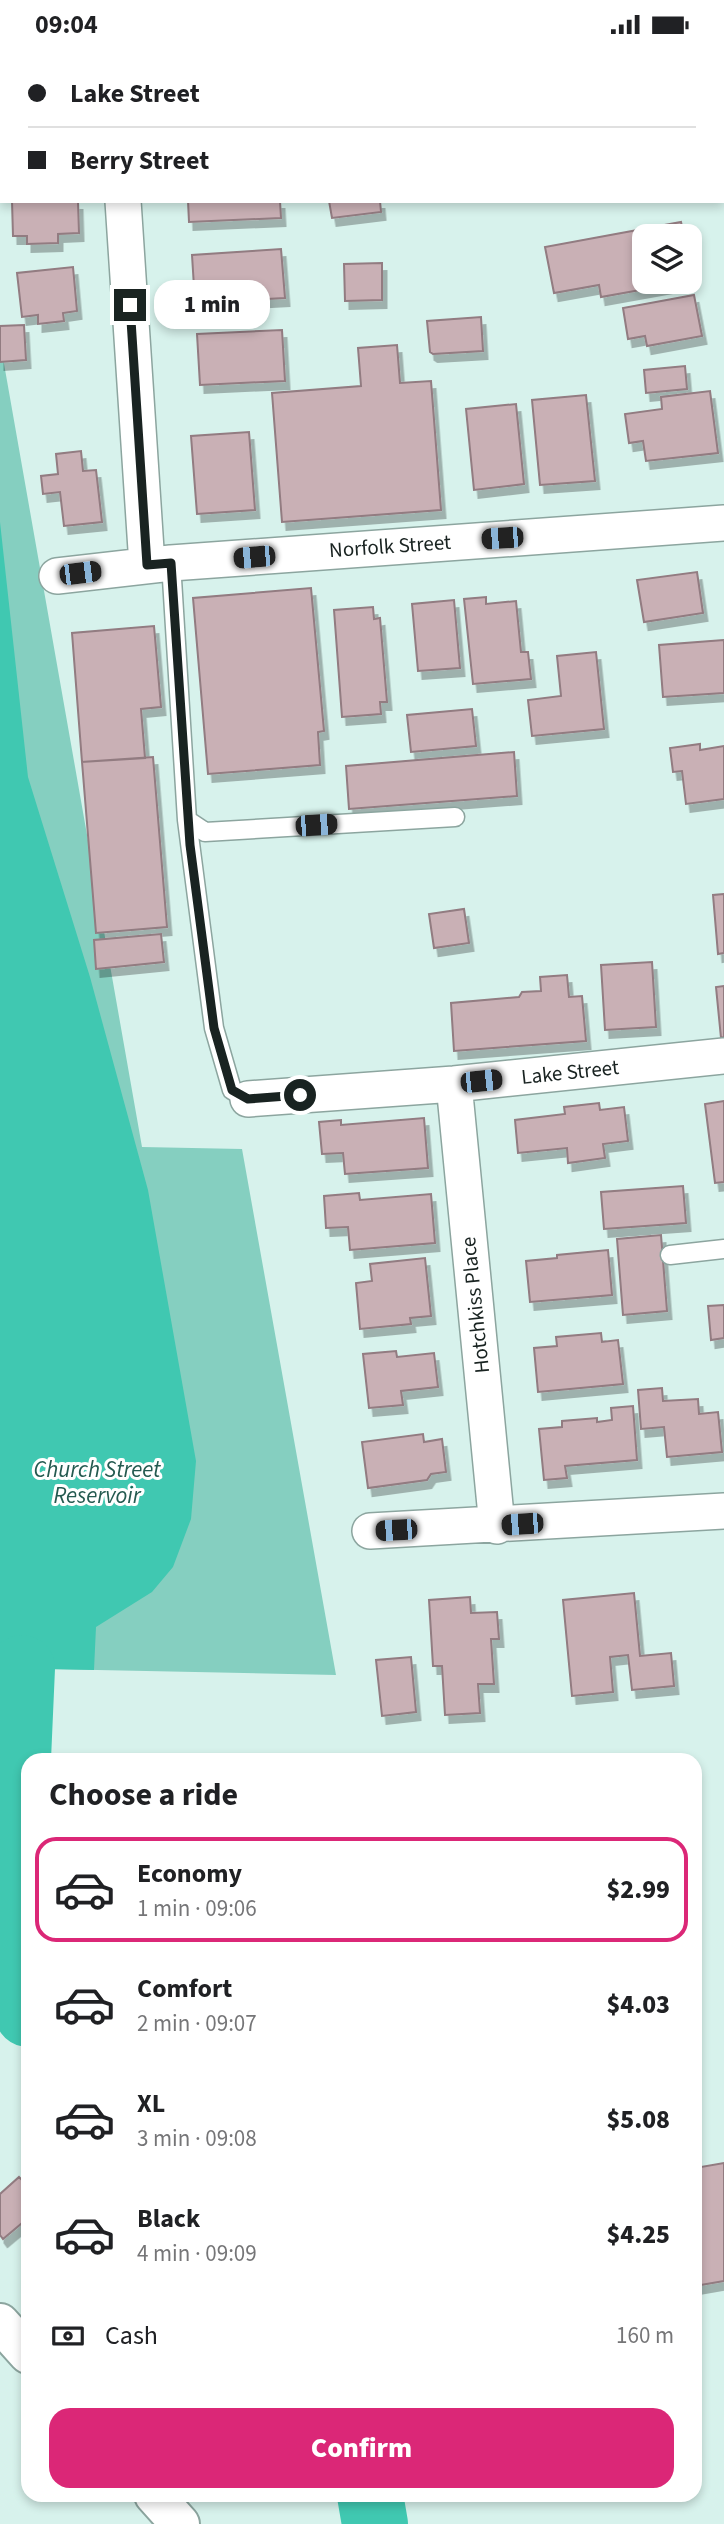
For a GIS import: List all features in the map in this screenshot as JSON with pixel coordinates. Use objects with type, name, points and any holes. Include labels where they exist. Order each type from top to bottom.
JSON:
[{"type":"street","points":[[123,203],[159,564]]},
{"type":"street","name":"Norfolk Street","points":[[57,576],[159,564],[724,523]]},
{"type":"street","name":"Lake Street","points":[[248,1099],[454,1084],[724,1056]]},
{"type":"street","name":"Hotchkiss Place","points":[[454,1084],[497,1526]]},
{"type":"street","points":[[370,1531],[497,1526],[724,1511]]},
{"type":"street","points":[[0,2323],[21,2346]]},
{"type":"street","points":[[160,2502],[180,2524]]},
{"type":"lane","points":[[159,564],[187,820],[214,1028],[232,1090],[248,1099]]},
{"type":"lane","points":[[187,820],[205,832],[455,817]]},
{"type":"lane","points":[[670,1255],[724,1249]]},
{"type":"shaded area","points":[[0,341],[142,1147],[242,1149],[336,1675],[0,1668]]},
{"type":"water","name":"Church Street Reservoir","points":[[0,522],[28,777],[90,977],[148,1190],[196,1461],[191,1519],[173,1567],[152,1592],[96,1627],[94,1670],[0,1668]]},
{"type":"building","points":[[12,203],[78,203],[79,233],[58,234],[58,243],[27,244],[27,236],[13,236]]},
{"type":"building","points":[[188,203],[280,203],[281,218],[189,222]]},
{"type":"building","points":[[329,203],[380,203],[381,212],[332,218]]},
{"type":"building","points":[[632,231],[632,291],[601,297],[599,285],[554,293],[545,247]]},
{"type":"building","points":[[281,249],[285,298],[195,303],[192,255]]},
{"type":"building","points":[[382,263],[382,300],[345,301],[344,264]]},
{"type":"building","points":[[73,267],[77,311],[63,313],[64,321],[38,324],[38,315],[22,317],[17,273]]},
{"type":"building","points":[[694,295],[702,336],[647,346],[645,336],[628,339],[623,308]]},
{"type":"building","points":[[481,317],[483,351],[430,352],[427,321]]},
{"type":"building","points":[[24,325],[26,360],[0,362],[0,326]]},
{"type":"building","points":[[282,330],[285,381],[200,385],[197,334]]},
{"type":"building","points":[[397,345],[400,383],[431,381],[441,510],[282,522],[272,393],[361,386],[358,348]]},
{"type":"building","points":[[685,366],[687,389],[646,393],[644,370]]},
{"type":"building","points":[[710,391],[718,453],[646,461],[643,441],[629,443],[625,414],[662,409],[661,397]]},
{"type":"building","points":[[586,395],[595,481],[540,485],[532,400]]},
{"type":"building","points":[[516,404],[524,484],[474,490],[466,409]]},
{"type":"building","points":[[249,432],[255,510],[197,514],[191,436]]},
{"type":"building","points":[[81,451],[83,471],[96,470],[102,522],[64,526],[60,492],[43,494],[41,476],[58,474],[56,454]]},
{"type":"building","points":[[697,572],[703,613],[644,622],[637,580]]},
{"type":"building","points":[[311,588],[324,731],[318,732],[320,765],[208,774],[193,598]]},
{"type":"building","points":[[486,597],[486,604],[516,601],[521,652],[528,652],[531,679],[473,684],[464,599]]},
{"type":"building","points":[[454,600],[460,668],[418,671],[412,604]]},
{"type":"building","points":[[373,607],[374,619],[380,618],[387,702],[380,702],[381,714],[342,717],[334,610]]},
{"type":"building","points":[[154,626],[161,707],[141,709],[145,758],[82,762],[72,633]]},
{"type":"building","points":[[724,640],[724,693],[663,697],[659,645]]},
{"type":"building","points":[[596,652],[604,729],[532,736],[528,700],[561,696],[557,656]]},
{"type":"building","points":[[472,709],[476,746],[411,752],[407,715]]},
{"type":"building","points":[[700,744],[700,750],[724,746],[724,799],[686,804],[682,771],[673,772],[670,748]]},
{"type":"building","points":[[514,752],[517,796],[349,809],[346,766]]},
{"type":"building","points":[[153,757],[167,927],[96,933],[82,762]]},
{"type":"building","points":[[724,894],[724,953],[718,954],[713,895]]},
{"type":"building","points":[[464,909],[469,943],[434,948],[429,914]]},
{"type":"building","points":[[161,934],[164,962],[96,969],[94,940]]},
{"type":"building","points":[[652,962],[656,1027],[605,1030],[601,965]]},
{"type":"building","points":[[567,975],[569,997],[582,996],[586,1041],[454,1051],[451,1003],[519,997],[522,992],[541,991],[540,977]]},
{"type":"building","points":[[724,986],[724,1037],[721,1038],[716,987]]},
{"type":"building","points":[[724,1101],[724,1182],[715,1183],[705,1104]]},
{"type":"building","points":[[599,1103],[600,1110],[624,1107],[628,1141],[603,1144],[605,1158],[568,1163],[567,1148],[518,1153],[515,1120],[565,1114],[564,1107]]},
{"type":"building","points":[[424,1118],[428,1168],[345,1174],[343,1153],[322,1154],[319,1122],[341,1120],[341,1125]]},
{"type":"building","points":[[683,1186],[686,1223],[604,1229],[601,1192]]},
{"type":"building","points":[[359,1193],[360,1200],[431,1194],[435,1243],[350,1250],[348,1227],[326,1228],[324,1196]]},
{"type":"building","points":[[661,1235],[667,1311],[623,1315],[617,1239]]},
{"type":"building","points":[[608,1250],[612,1295],[530,1302],[526,1261]]},
{"type":"building","points":[[425,1258],[431,1316],[410,1318],[411,1324],[360,1329],[356,1283],[372,1281],[370,1264]]},
{"type":"building","points":[[724,1305],[724,1338],[711,1340],[708,1306]]},
{"type":"building","points":[[601,1333],[602,1342],[618,1340],[623,1384],[538,1392],[534,1348],[557,1346],[556,1337]]},
{"type":"building","points":[[396,1351],[397,1357],[434,1353],[438,1387],[401,1391],[403,1405],[369,1408],[363,1354]]},
{"type":"building","points":[[662,1388],[663,1401],[698,1399],[699,1414],[718,1412],[722,1452],[667,1457],[664,1427],[641,1429],[638,1390]]},
{"type":"building","points":[[633,1406],[637,1460],[565,1466],[567,1478],[544,1480],[539,1429],[562,1427],[562,1421],[597,1418],[597,1422],[612,1420],[611,1408]]},
{"type":"building","points":[[423,1434],[424,1442],[442,1439],[446,1472],[431,1474],[427,1480],[368,1488],[362,1442]]},
{"type":"building","points":[[634,1593],[640,1656],[671,1653],[674,1686],[632,1690],[628,1655],[610,1657],[613,1692],[572,1696],[563,1600]]},
{"type":"building","points":[[470,1597],[471,1613],[497,1612],[499,1639],[491,1639],[494,1684],[478,1684],[480,1713],[445,1715],[442,1666],[433,1666],[429,1600]]},
{"type":"building","points":[[411,1657],[416,1712],[382,1716],[376,1660]]},
{"type":"building","points":[[724,2163],[724,2281],[702,2285],[702,2167]]},
{"type":"building","points":[[19,2177],[21,2179],[21,2224],[3,2239],[0,2235],[0,2194]]},
{"type":"waterway","points":[[21,2004],[8,1986],[22,1668]]},
{"type":"waterway","points":[[371,2502],[375,2524]]},
{"type":"route","points":[[130,305],[147,565],[171,563],[187,820],[214,1028],[232,1090],[248,1099],[300,1095]]}]
